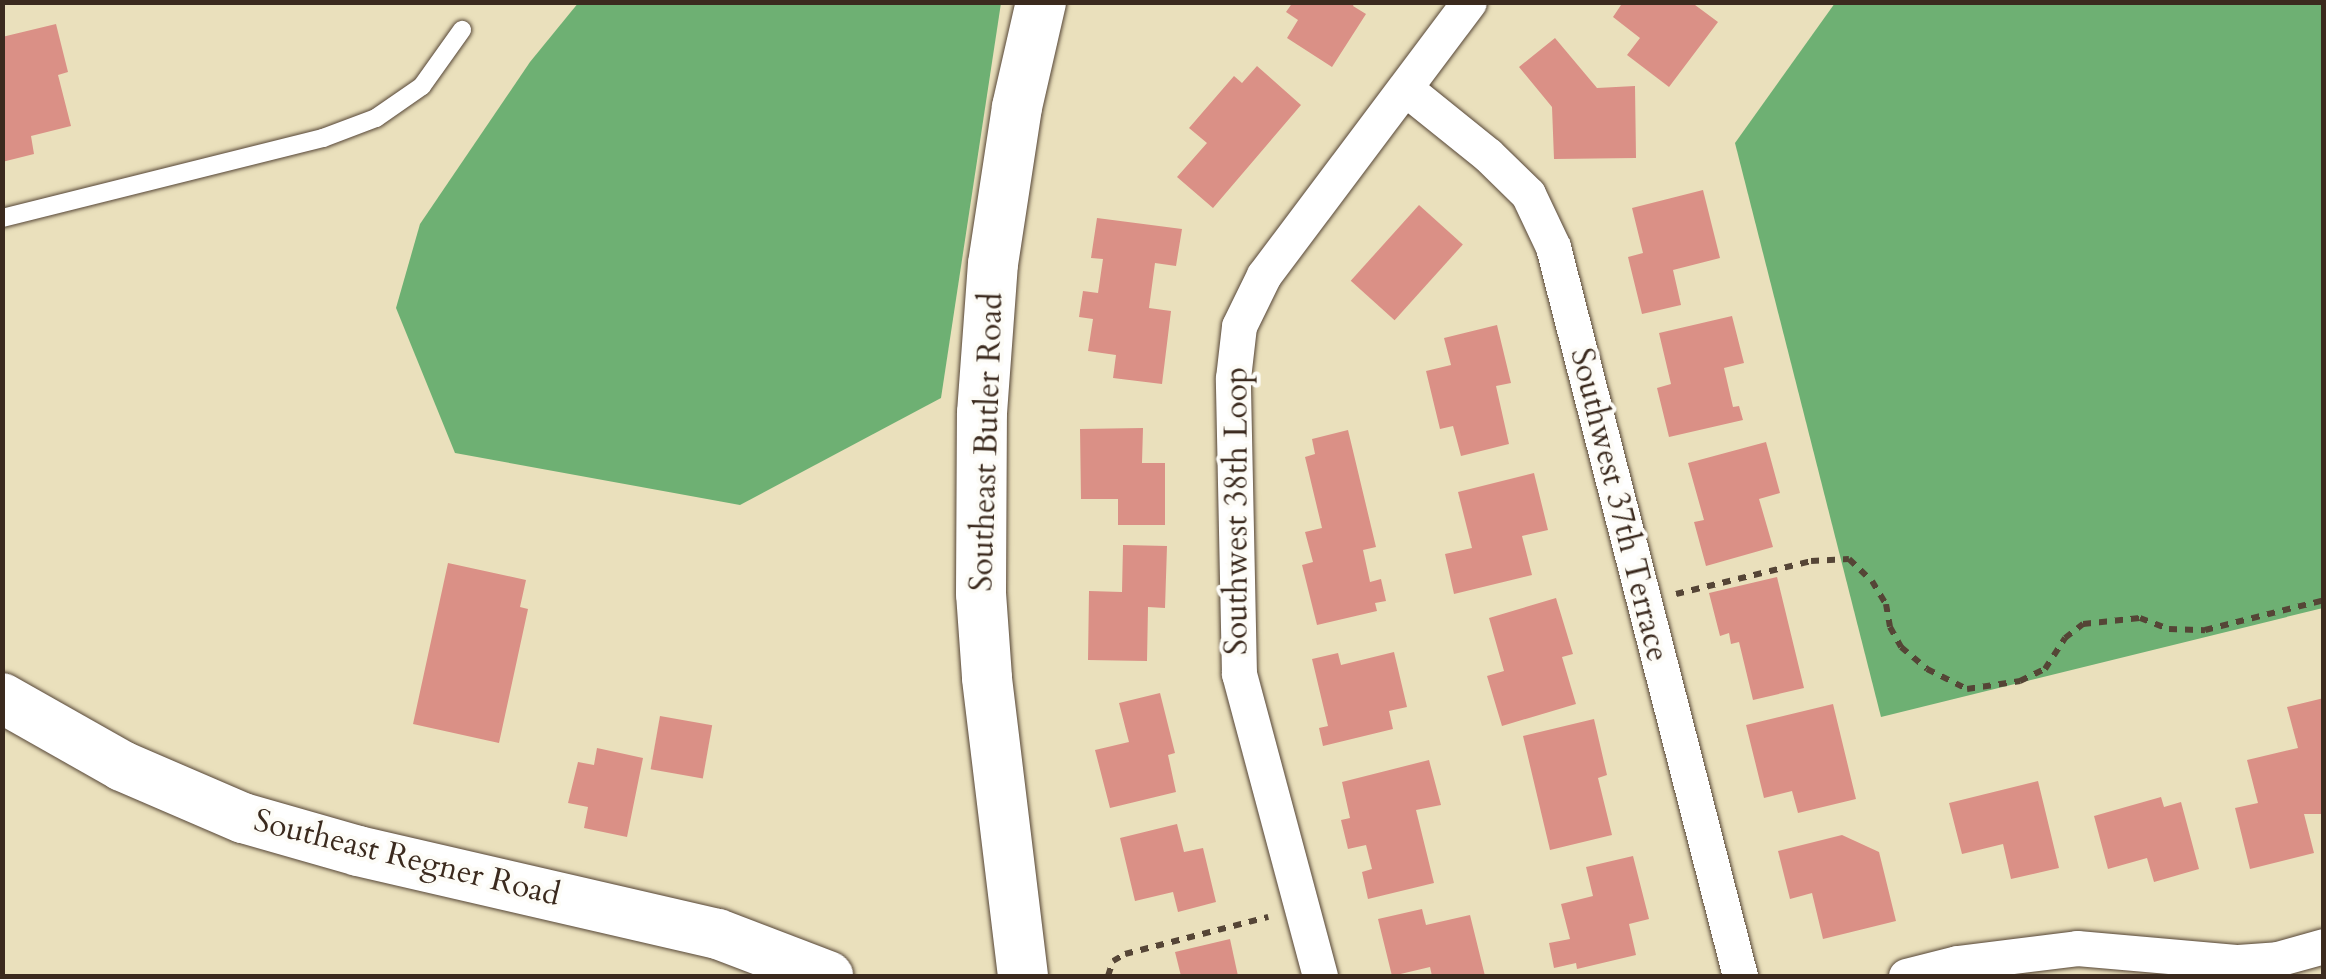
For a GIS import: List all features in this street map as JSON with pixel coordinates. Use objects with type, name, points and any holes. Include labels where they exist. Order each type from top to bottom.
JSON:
[{"type":"main road","name":"Southeast Butler Road","points":[[1023,976],[1016,885],[986,677],[981,594],[982,413],[993,264],[1017,107],[1041,2]]},
{"type":"main road","name":"Southeast Regner Road","points":[[2,698],[122,766],[243,818],[358,851],[702,930],[828,976]]},
{"type":"street","name":"Southwest 38th Loop","points":[[1320,976],[1298,909],[1238,674],[1234,378],[1239,326],[1264,275],[1469,2]]},
{"type":"street","name":"Southwest 37th Terrace","points":[[1406,89],[1488,155],[1528,194],[1553,247],[1740,976]]},
{"type":"street","points":[[1906,976],[1958,963],[2077,948],[2240,969],[2324,946]]},
{"type":"lane","points":[[2,218],[324,138],[376,118],[422,86],[462,30]]},
{"type":"path","points":[[1644,602],[1839,556],[1872,582],[1886,604],[1890,628],[1901,647],[1928,670],[1968,689],[2020,681],[2045,669],[2065,638],[2083,624],[2140,618],[2169,628],[2205,630],[2324,600]]},
{"type":"path","points":[[1108,976],[1113,961],[1124,954],[1298,909]]},
{"type":"green space","points":[[579,2],[1001,3],[941,398],[740,505],[455,453],[396,308],[420,224],[530,62]]},
{"type":"green space","points":[[1835,3],[2323,3],[2323,608],[1881,717],[1735,143]]},
{"type":"building","points":[[1293,2],[1355,2],[1353,6],[1366,14],[1332,67],[1287,38],[1298,20],[1286,12]]},
{"type":"building","points":[[1623,2],[1691,2],[1718,22],[1669,87],[1627,55],[1640,38],[1613,17]]},
{"type":"building","points":[[56,24],[68,72],[58,75],[71,126],[31,136],[34,154],[2,162],[2,37]]},
{"type":"building","points":[[1555,38],[1597,88],[1635,86],[1636,158],[1554,159],[1552,107],[1519,67]]},
{"type":"building","points":[[1257,66],[1301,105],[1213,208],[1177,177],[1207,143],[1189,128],[1234,76],[1242,83]]},
{"type":"building","points":[[1703,190],[1720,258],[1673,270],[1681,305],[1642,314],[1628,257],[1643,253],[1632,208]]},
{"type":"building","points":[[1419,205],[1463,244],[1395,320],[1351,281]]},
{"type":"building","points":[[1097,218],[1182,229],[1176,266],[1155,263],[1149,308],[1171,311],[1162,384],[1113,378],[1116,355],[1088,351],[1093,319],[1079,317],[1083,291],[1098,293],[1103,259],[1091,258]]},
{"type":"building","points":[[1732,316],[1744,363],[1724,368],[1733,407],[1739,406],[1743,420],[1669,437],[1657,388],[1671,384],[1659,333]]},
{"type":"building","points":[[1497,325],[1511,383],[1496,386],[1509,444],[1461,456],[1453,426],[1440,429],[1426,371],[1451,365],[1444,338]]},
{"type":"building","points":[[1143,428],[1142,463],[1165,463],[1165,525],[1118,525],[1118,499],[1081,499],[1080,429]]},
{"type":"building","points":[[1348,430],[1376,547],[1363,550],[1370,582],[1381,579],[1386,601],[1375,603],[1377,611],[1317,625],[1302,565],[1313,562],[1305,532],[1322,528],[1305,457],[1315,454],[1312,439]]},
{"type":"building","points":[[1766,442],[1780,493],[1759,499],[1773,547],[1706,566],[1694,522],[1704,520],[1688,463]]},
{"type":"building","points":[[1534,473],[1548,530],[1522,536],[1532,575],[1454,594],[1445,554],[1472,548],[1458,492]]},
{"type":"building","points":[[1123,545],[1167,546],[1165,608],[1148,607],[1147,661],[1088,660],[1089,591],[1122,592]]},
{"type":"building","points":[[448,563],[526,580],[520,607],[528,609],[499,743],[413,724]]},
{"type":"building","points":[[1777,577],[1804,688],[1753,700],[1739,642],[1731,644],[1729,633],[1720,636],[1709,593]]},
{"type":"building","points":[[1556,598],[1573,654],[1562,657],[1576,704],[1502,726],[1487,676],[1504,671],[1489,618]]},
{"type":"building","points":[[1394,652],[1407,707],[1389,711],[1393,729],[1323,746],[1319,728],[1328,726],[1312,659],[1338,653],[1341,665]]},
{"type":"building","points":[[1160,693],[1175,753],[1168,755],[1176,792],[1110,808],[1095,750],[1129,742],[1119,703]]},
{"type":"building","points":[[2324,698],[2324,814],[2304,814],[2314,853],[2250,869],[2235,808],[2258,803],[2247,760],[2298,748],[2287,707]]},
{"type":"building","points":[[1833,704],[1856,799],[1798,813],[1792,791],[1764,798],[1746,725]]},
{"type":"building","points":[[660,716],[712,725],[703,778],[651,769]]},
{"type":"building","points":[[1594,719],[1607,775],[1598,778],[1612,835],[1550,850],[1523,736]]},
{"type":"building","points":[[597,748],[643,758],[627,837],[584,828],[588,807],[568,803],[578,762],[594,765]]},
{"type":"building","points":[[1429,760],[1441,805],[1416,810],[1434,883],[1368,899],[1362,872],[1372,869],[1366,845],[1348,849],[1341,820],[1350,818],[1342,782]]},
{"type":"building","points":[[2038,781],[2059,868],[2011,879],[2003,844],[1962,854],[1949,803]]},
{"type":"building","points":[[2161,797],[2164,807],[2181,802],[2199,869],[2154,882],[2147,858],[2108,869],[2094,816]]},
{"type":"building","points":[[1177,824],[1184,852],[1203,848],[1216,902],[1178,912],[1173,892],[1135,901],[1120,838]]},
{"type":"building","points":[[1842,835],[1879,852],[1896,921],[1823,939],[1812,893],[1790,899],[1778,851]]},
{"type":"building","points":[[1633,856],[1649,919],[1629,924],[1636,955],[1577,969],[1576,963],[1554,968],[1549,943],[1570,939],[1561,904],[1593,896],[1586,867]]},
{"type":"building","points":[[1422,909],[1426,925],[1470,915],[1485,976],[1432,976],[1430,967],[1392,976],[1378,919]]},
{"type":"building","points":[[1230,939],[1238,976],[1181,976],[1175,952]]}]
